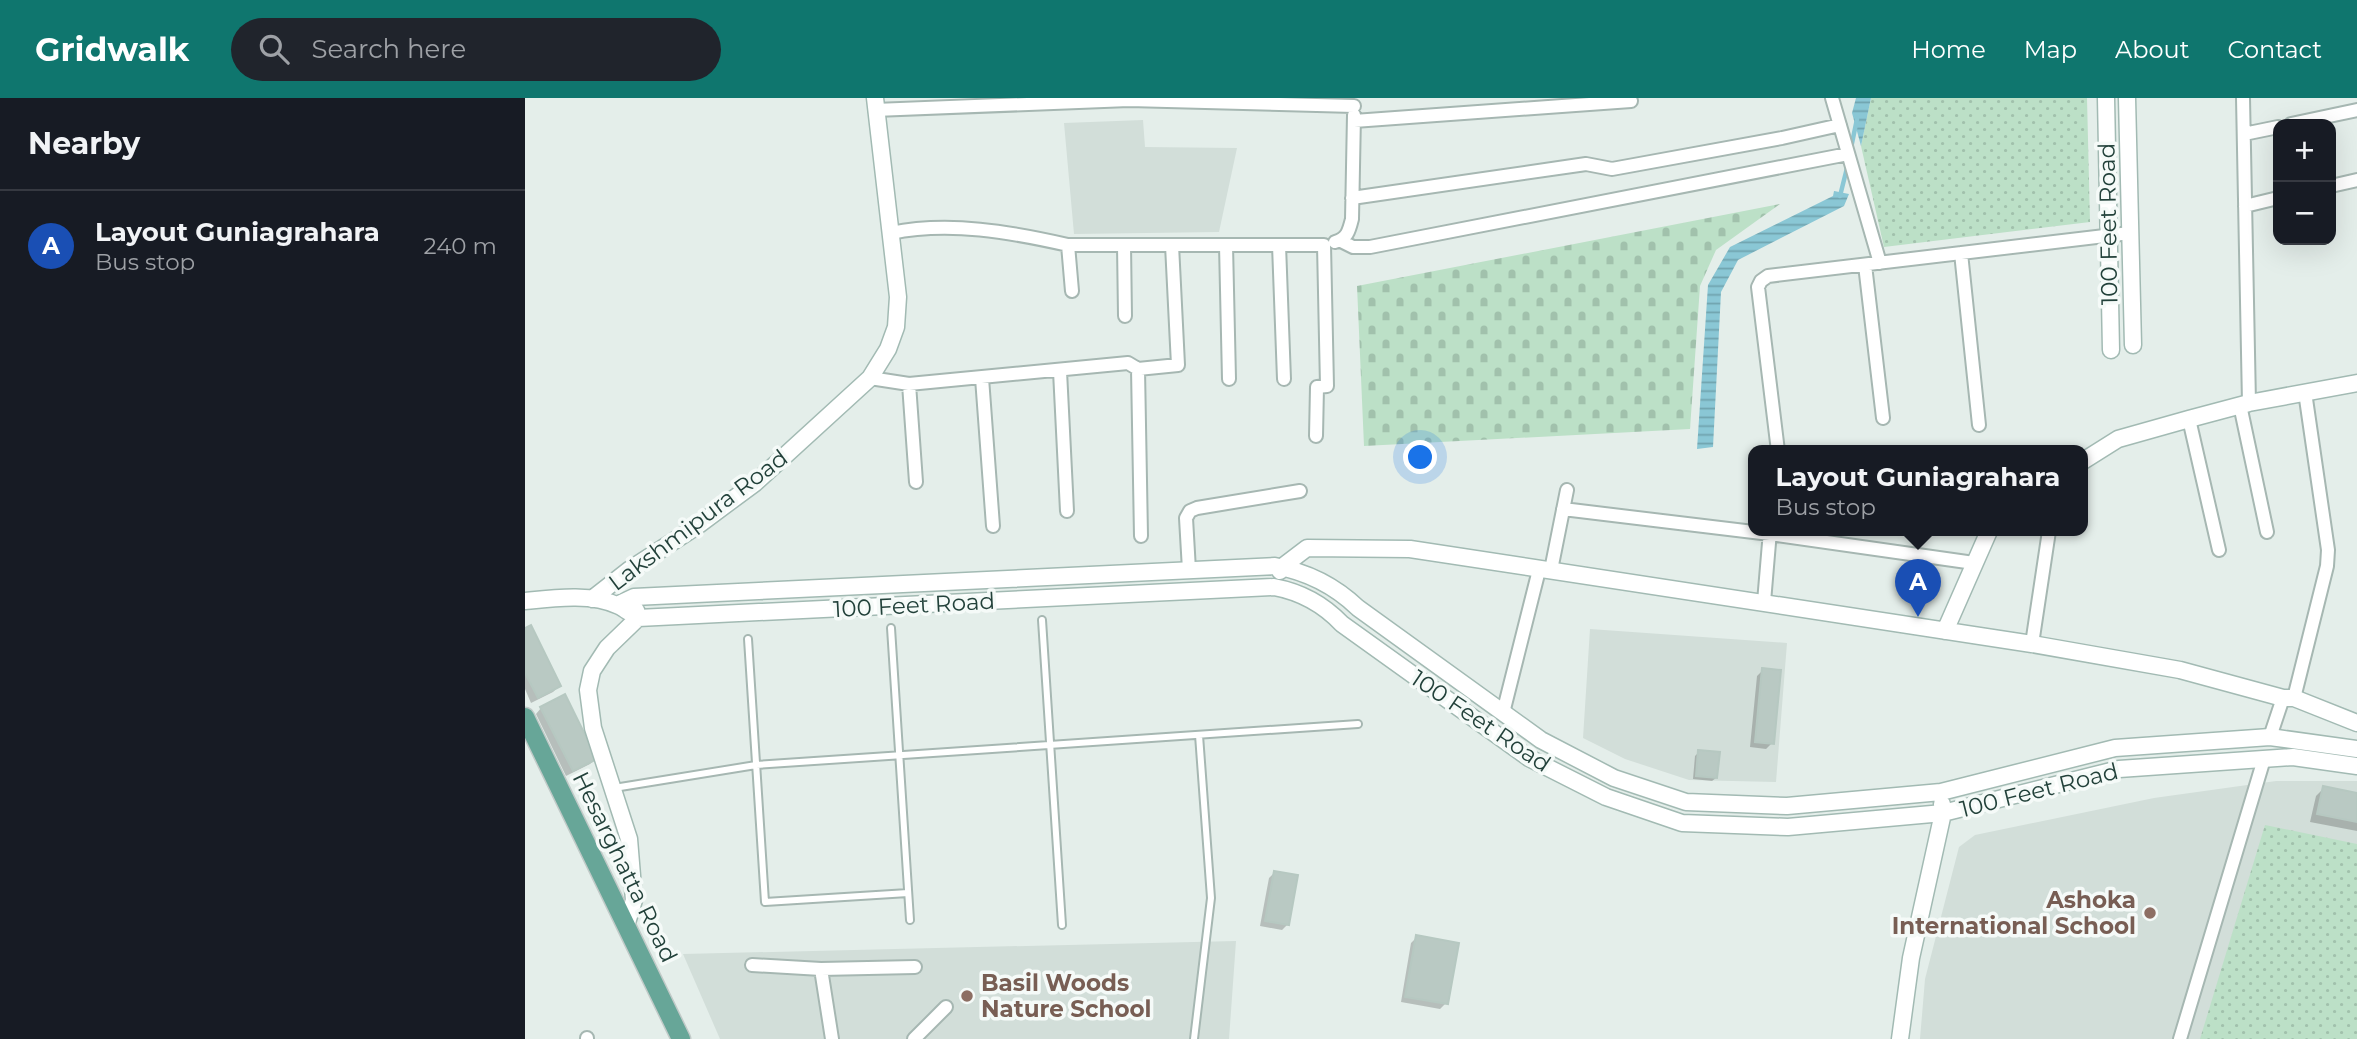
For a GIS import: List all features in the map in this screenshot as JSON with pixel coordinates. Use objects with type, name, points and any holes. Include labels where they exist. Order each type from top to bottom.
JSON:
[{"type":"main road","name":"100 Feet Road","points":[[2106,98],[2111,350]]},
{"type":"main road","name":"100 Feet Road","points":[[2127,98],[2133,345]]},
{"type":"main road","name":"Lakshmipura Road","points":[[592,599],[629,570],[697,526],[755,483],[870,378],[888,349],[897,327],[898,297],[875,104]]},
{"type":"main road","points":[[2088,458],[2118,439],[2189,419],[2245,404],[2357,383]]},
{"type":"main road","points":[[1945,631],[1987,536]]},
{"type":"main road","points":[[1274,587],[1282,567],[1307,548],[1410,549],[2032,644],[2180,670],[2288,698],[2357,723]]},
{"type":"main road","name":"100 Feet Road","points":[[617,605],[634,597],[1282,567],[1313,576],[1338,590],[1358,608],[1541,740],[1614,778],[1686,802],[1787,806],[1941,792],[2115,748],[2270,737],[2357,749]]},
{"type":"main road","name":"100 Feet Road","points":[[638,618],[1274,587],[1304,596],[1325,608],[1342,624],[1529,758],[1605,797],[1682,823],[1788,827],[1943,813],[2119,769],[2293,757],[2357,766]]},
{"type":"main road","points":[[634,597],[638,618]]},
{"type":"main road","points":[[525,601],[592,599],[617,605],[638,618]]},
{"type":"main road","points":[[626,926],[634,900],[629,839],[593,728],[588,690],[592,671],[607,648],[638,618]]},
{"type":"main road","name":"Hesarghatta Road","points":[[525,717],[681,1039]]},
{"type":"main road","points":[[1900,1039],[1912,958],[1943,813],[1941,792]]},
{"type":"street","points":[[1832,98],[1880,264]]},
{"type":"street","points":[[2243,98],[2245,404],[2267,531]]},
{"type":"street","points":[[875,104],[1130,99],[1355,102],[1352,219],[1348,234],[1341,241],[1279,245],[1068,245],[1036,238],[954,228],[910,229],[891,233]]},
{"type":"street","points":[[1354,121],[1630,101]]},
{"type":"street","points":[[2315,119],[2357,110]]},
{"type":"street","points":[[2244,134],[2273,128]]},
{"type":"street","points":[[1352,198],[1586,164],[1612,169],[1841,130]]},
{"type":"street","points":[[1341,241],[1353,247],[1370,247],[1848,153]]},
{"type":"street","points":[[2336,185],[2357,180]]},
{"type":"street","points":[[2245,206],[2273,199]]},
{"type":"street","points":[[1777,445],[1758,287],[1768,276],[2130,233]]},
{"type":"street","points":[[1316,436],[1317,387],[1327,386],[1324,244]]},
{"type":"street","points":[[1068,245],[1072,291]]},
{"type":"street","points":[[1124,245],[1125,316]]},
{"type":"street","points":[[870,378],[909,384],[1128,363],[1138,369],[1178,365],[1172,245]]},
{"type":"street","points":[[1226,245],[1229,379]]},
{"type":"street","points":[[1279,245],[1284,379]]},
{"type":"street","points":[[1961,253],[1979,425]]},
{"type":"street","points":[[1865,265],[1883,418]]},
{"type":"street","points":[[1138,369],[1141,536]]},
{"type":"street","points":[[1060,371],[1067,511]]},
{"type":"street","points":[[982,378],[993,526]]},
{"type":"street","points":[[909,384],[916,482]]},
{"type":"street","points":[[2270,737],[2288,698],[2327,566],[2328,550],[2305,392]]},
{"type":"street","points":[[2189,419],[2219,550]]},
{"type":"street","points":[[1503,713],[1567,490]]},
{"type":"street","points":[[1189,570],[1186,518],[1190,511],[1300,492]]},
{"type":"street","points":[[1563,509],[1748,530]]},
{"type":"street","points":[[1764,602],[1770,536]]},
{"type":"street","points":[[1796,536],[1974,563]]},
{"type":"street","points":[[2032,644],[2048,536]]},
{"type":"street","points":[[2180,1039],[2264,759]]},
{"type":"street","points":[[751,965],[821,969],[915,967]]},
{"type":"street","points":[[821,969],[832,1039]]},
{"type":"street","points":[[914,1039],[946,1007]]},
{"type":"lane","points":[[1042,620],[1062,925]]},
{"type":"lane","points":[[891,628],[910,920]]},
{"type":"lane","points":[[748,639],[765,902],[908,893]]},
{"type":"lane","points":[[612,788],[756,765],[1358,724]]},
{"type":"lane","points":[[1194,1039],[1211,898],[1199,735]]},
{"type":"shaded area","points":[[1143,120],[1145,147],[1237,148],[1219,232],[1074,234],[1064,123]]},
{"type":"shaded area","points":[[1590,629],[1787,643],[1776,782],[1689,780],[1625,759],[1583,738]]},
{"type":"shaded area","name":"Ashoka International School","points":[[2276,781],[2357,781],[2357,1039],[1920,1039],[1925,979],[1959,847],[1975,835],[2154,798]]},
{"type":"shaded area","name":"Basil Woods Nature School","points":[[1236,941],[1229,1039],[720,1039],[683,954]]},
{"type":"green space","points":[[1871,98],[2087,98],[2090,222],[1884,247],[1861,146]]},
{"type":"green space","points":[[1780,204],[1716,250],[1700,286],[1690,429],[1364,446],[1357,286]]},
{"type":"green space","points":[[2265,825],[2357,844],[2357,1039],[2200,1039]]},
{"type":"water","points":[[1856,98],[1871,98],[1861,146],[1852,113]]},
{"type":"water","points":[[1834,191],[1849,194],[1844,206],[1738,260],[1721,292],[1713,447],[1697,449],[1708,285],[1730,247],[1833,196]]},
{"type":"building","points":[[531,625],[561,686],[538,698],[525,673],[525,628]]},
{"type":"building","points":[[1762,668],[1781,670],[1774,744],[1755,742]]},
{"type":"building","points":[[565,694],[597,759],[573,771],[540,707]]},
{"type":"building","points":[[1698,750],[1720,752],[1717,778],[1696,776]]},
{"type":"building","points":[[2323,786],[2357,793],[2357,822],[2317,814]]},
{"type":"building","points":[[1274,871],[1298,875],[1289,925],[1265,921]]},
{"type":"building","points":[[1416,935],[1459,943],[1448,1004],[1405,997]]},
{"type":"waterway","points":[[1851,148],[1857,119]]},
{"type":"waterway","points":[[1840,196],[1848,164]]},
{"type":"place","name":"Layout Guniagrahara","points":[[1918,617]]},
{"type":"place","name":"Ashoka International School","points":[[2150,913]]},
{"type":"place","name":"Basil Woods Nature School","points":[[967,996]]}]
